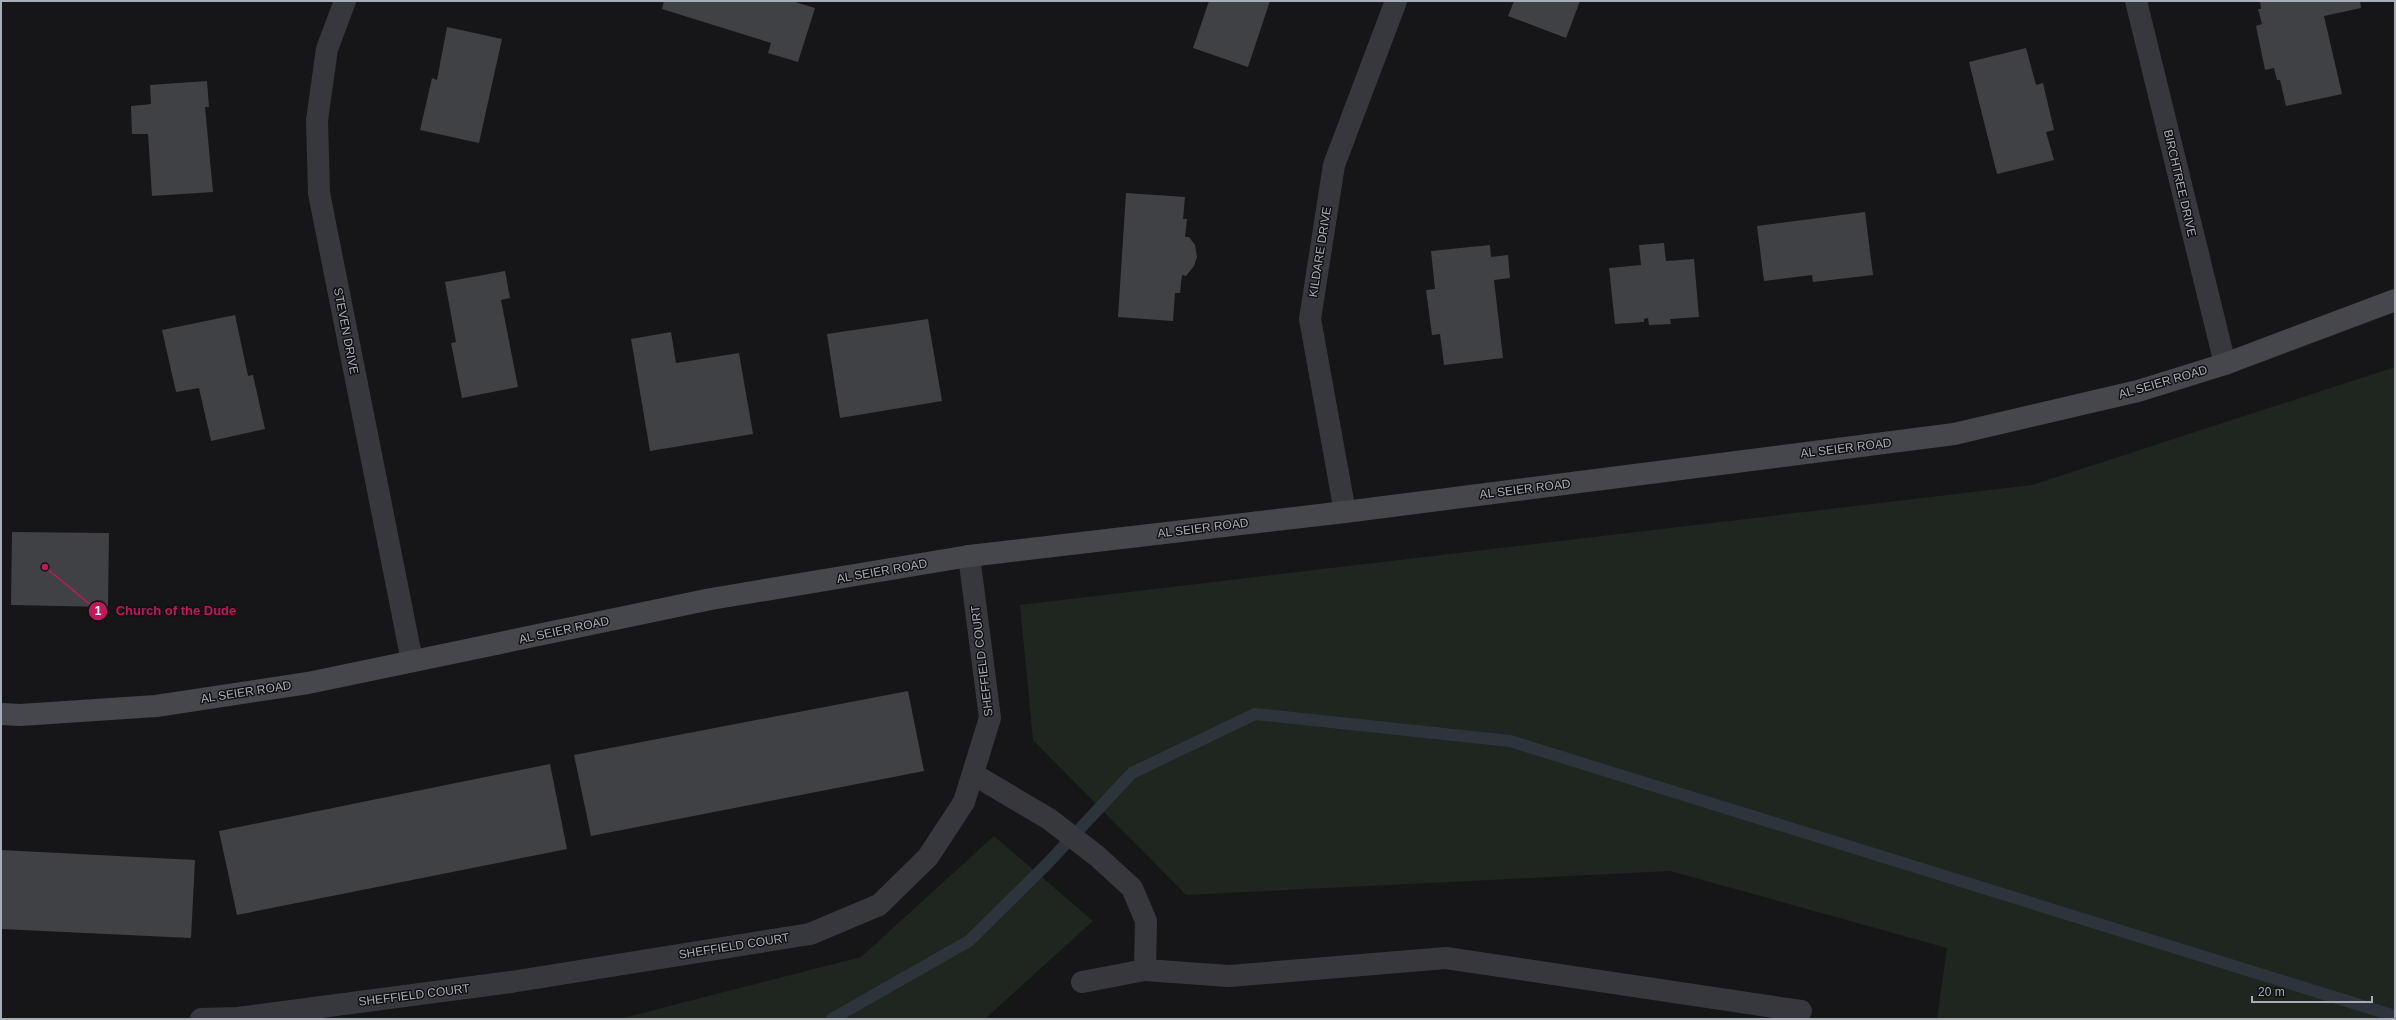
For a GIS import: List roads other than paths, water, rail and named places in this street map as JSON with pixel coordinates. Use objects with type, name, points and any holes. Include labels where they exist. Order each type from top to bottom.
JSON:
[{"type":"street","name":"STEVEN DRIVE","points":[[345,1],[327,49],[317,120],[319,193],[412,662]]},
{"type":"street","name":"KILDARE DRIVE","points":[[1345,512],[1310,319],[1334,165],[1396,1]]},
{"type":"street","name":"BIRCHTREE DRIVE","points":[[2136,1],[2225,364]]},
{"type":"street","name":"AL SEIER ROAD","points":[[1,714],[20,715],[156,706],[308,683],[711,599],[969,556],[1345,512],[1954,434],[2138,391],[2225,364],[2395,300]]},
{"type":"street","name":"SHEFFIELD COURT","points":[[202,1019],[238,1018],[512,982],[810,934],[879,905],[928,857],[964,802],[990,718],[969,556]]},
{"type":"street","points":[[972,774],[1048,819],[1097,856],[1132,888],[1146,921],[1145,970]]},
{"type":"street","points":[[1082,982],[1145,970],[1229,976],[1446,958],[1801,1011]]},
{"type":"waterway","points":[[832,1019],[969,941],[1047,864],[1132,773],[1255,714],[1510,741],[2395,1016]]},
{"type":"place","name":"Church of the Dude","points":[[45,567]]}]
